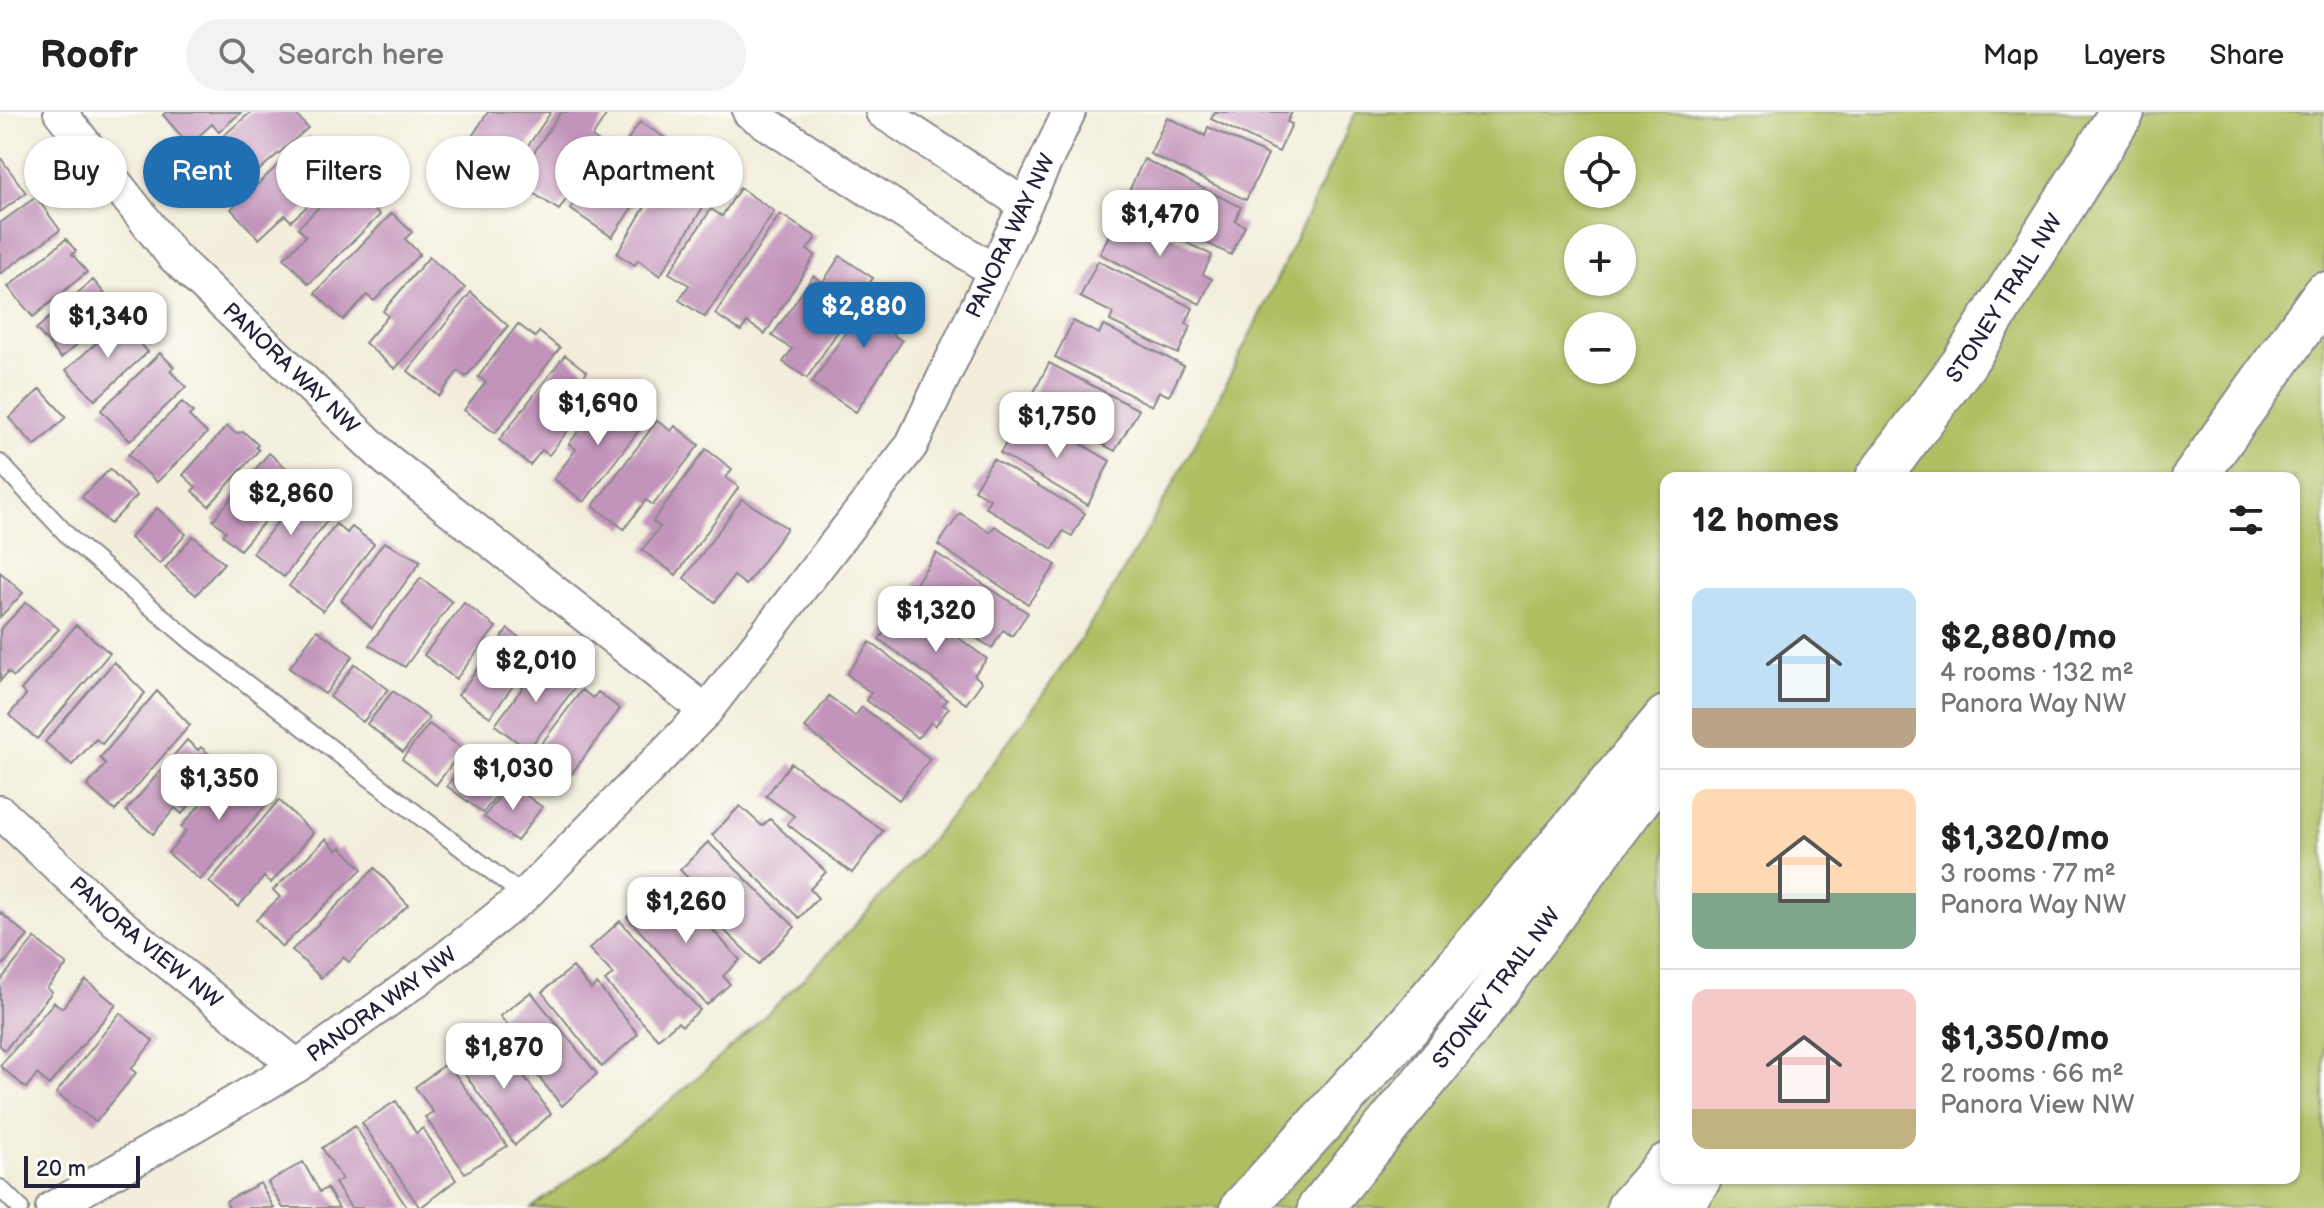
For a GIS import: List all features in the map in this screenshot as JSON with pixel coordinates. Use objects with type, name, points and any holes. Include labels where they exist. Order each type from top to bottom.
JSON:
[{"type":"highway","name":"STONEY TRAIL NW","points":[[1882,472],[1964,363],[2122,112]]},
{"type":"highway","points":[[2198,472],[2324,295]]},
{"type":"highway","points":[[1873,472],[1964,363]]},
{"type":"highway","points":[[1243,1208],[1412,1022],[1660,725]]},
{"type":"highway","name":"STONEY TRAIL NW","points":[[1320,1208],[1464,1033],[1660,770]]},
{"type":"highway","points":[[1629,1208],[1660,1173]]},
{"type":"highway","points":[[1678,1208],[1695,1184]]},
{"type":"street","name":"PANORA WAY NW","points":[[60,112],[173,256],[387,460],[706,711]]},
{"type":"street","points":[[749,112],[992,270]]},
{"type":"street","points":[[882,112],[1024,204]]},
{"type":"street","name":"PANORA WAY NW","points":[[52,1208],[297,1066],[428,972],[524,896],[706,711],[911,446],[1069,112]]},
{"type":"street","name":"PANORA VIEW NW","points":[[0,812],[116,921],[297,1066]]},
{"type":"lane","points":[[0,463],[72,540],[191,641],[524,896]]},
{"type":"lane","points":[[0,1188],[20,1208]]},
{"type":"green space","points":[[1356,112],[2324,112],[2324,1208],[531,1208],[628,1135],[721,1056],[809,973],[892,885],[970,792],[1042,695],[1110,593],[1196,442]]},
{"type":"building","points":[[166,112],[241,112],[219,132],[212,124],[199,136],[181,136],[163,115]]},
{"type":"building","points":[[251,112],[294,112],[308,128],[299,136],[276,136],[276,156],[260,169],[260,136],[223,136]]},
{"type":"building","points":[[488,112],[551,112],[535,136],[472,136]]},
{"type":"building","points":[[561,112],[608,112],[593,136],[555,136],[555,207],[539,197],[539,145]]},
{"type":"building","points":[[1215,112],[1292,112],[1287,122],[1292,124],[1279,152],[1211,119]]},
{"type":"building","points":[[1167,117],[1205,136],[1208,127],[1268,155],[1246,200],[1150,154]]},
{"type":"building","points":[[640,122],[662,136],[630,136]]},
{"type":"building","points":[[0,157],[24,194],[0,212]]},
{"type":"building","points":[[1144,159],[1241,207],[1235,221],[1245,226],[1231,255],[1151,216],[1155,209],[1127,195]]},
{"type":"building","points":[[276,167],[276,208],[305,208],[291,221],[285,215],[259,239],[231,209],[260,208],[260,182]]},
{"type":"building","points":[[743,190],[774,211],[705,317],[679,300],[689,285],[669,273],[711,209],[722,216],[727,208],[743,208]]},
{"type":"building","points":[[24,206],[44,208],[60,230],[0,274],[0,223]]},
{"type":"building","points":[[318,208],[373,208],[380,215],[309,284],[284,258],[306,236],[298,228]]},
{"type":"building","points":[[571,208],[632,208],[612,237]]},
{"type":"building","points":[[644,208],[703,208],[660,276],[638,260],[635,265],[617,254]]},
{"type":"building","points":[[392,213],[412,232],[405,239],[420,254],[374,301],[367,295],[343,320],[315,293]]},
{"type":"building","points":[[780,214],[816,237],[807,250],[815,255],[765,334],[747,322],[741,331],[715,314]]},
{"type":"building","points":[[1117,218],[1137,229],[1141,221],[1212,255],[1203,274],[1212,279],[1200,304],[1100,254]]},
{"type":"building","points":[[66,239],[76,251],[72,254],[87,272],[33,317],[8,287]]},
{"type":"building","points":[[840,256],[873,278],[807,378],[783,362],[792,349],[772,336],[813,276],[823,282]]},
{"type":"building","points":[[429,257],[465,288],[395,369],[365,343],[388,316],[383,311]]},
{"type":"building","points":[[1098,261],[1193,308],[1186,323],[1191,326],[1178,354],[1110,321],[1113,313],[1080,297]]},
{"type":"building","points":[[93,280],[105,294],[100,299],[113,314],[61,358],[36,329]]},
{"type":"building","points":[[877,285],[911,307],[893,335],[902,341],[856,412],[812,383]]},
{"type":"building","points":[[471,292],[508,326],[466,377],[458,371],[439,396],[408,371]]},
{"type":"building","points":[[124,318],[136,331],[132,334],[148,352],[95,400],[66,370]]},
{"type":"building","points":[[1073,321],[1099,334],[1103,325],[1184,366],[1169,396],[1159,391],[1152,406],[1055,357]]},
{"type":"building","points":[[518,324],[535,337],[539,332],[560,348],[495,433],[464,410],[486,382],[478,377]]},
{"type":"building","points":[[160,353],[174,367],[170,371],[186,387],[130,441],[101,410]]},
{"type":"building","points":[[565,355],[587,372],[581,380],[597,393],[549,455],[542,450],[530,465],[499,440]]},
{"type":"building","points":[[1049,363],[1139,410],[1115,451],[1055,420],[1060,411],[1032,396]]},
{"type":"building","points":[[40,389],[66,417],[35,446],[9,418]]},
{"type":"building","points":[[604,397],[622,411],[626,406],[646,421],[584,502],[554,479],[576,449],[569,444]]},
{"type":"building","points":[[182,402],[193,412],[189,416],[207,433],[157,482],[128,455]]},
{"type":"building","points":[[1020,420],[1046,434],[1050,426],[1110,461],[1088,505],[1000,453]]},
{"type":"building","points":[[657,421],[671,431],[675,426],[699,445],[653,505],[646,500],[624,529],[593,506]]},
{"type":"building","points":[[227,426],[235,433],[244,432],[258,445],[259,450],[209,506],[192,491],[196,487],[183,475]]},
{"type":"building","points":[[706,449],[732,469],[726,478],[739,487],[676,575],[642,550],[660,527],[653,521]]},
{"type":"building","points":[[269,453],[300,480],[240,550],[223,535],[226,531],[213,520]]},
{"type":"building","points":[[993,459],[1085,513],[1072,536],[1063,531],[1053,549],[985,507],[990,499],[974,490]]},
{"type":"building","points":[[110,469],[137,496],[110,524],[82,497]]},
{"type":"building","points":[[296,499],[312,511],[316,506],[330,517],[284,577],[253,553]]},
{"type":"building","points":[[742,499],[787,528],[746,585],[734,576],[715,602],[684,578]]},
{"type":"building","points":[[157,508],[186,534],[160,564],[130,538]]},
{"type":"building","points":[[960,513],[990,532],[995,526],[1056,565],[1028,604],[938,545]]},
{"type":"building","points":[[336,524],[347,533],[352,527],[374,544],[323,611],[289,586]]},
{"type":"building","points":[[193,536],[224,563],[196,595],[165,568]]},
{"type":"building","points":[[384,542],[421,561],[372,628],[341,600]]},
{"type":"building","points":[[936,553],[1028,613],[1012,636],[1003,630],[992,648],[936,612],[942,602],[915,585]]},
{"type":"building","points":[[0,572],[23,593],[0,617]]},
{"type":"building","points":[[421,578],[452,602],[405,667],[369,645]]},
{"type":"building","points":[[26,602],[59,629],[14,677],[8,672],[0,681],[0,630]]},
{"type":"building","points":[[464,603],[496,627],[456,679],[424,655]]},
{"type":"building","points":[[903,608],[928,627],[933,619],[987,659],[974,675],[982,682],[966,704],[879,639]]},
{"type":"building","points":[[76,625],[110,653],[37,739],[9,715],[26,695],[21,690]]},
{"type":"building","points":[[508,629],[538,652],[490,717],[458,695]]},
{"type":"building","points":[[317,630],[353,656],[325,694],[289,668]]},
{"type":"building","points":[[870,642],[947,700],[943,705],[949,708],[935,726],[931,722],[918,738],[866,700],[871,693],[847,674]]},
{"type":"building","points":[[546,656],[568,673],[564,679],[575,687],[528,750],[495,725]]},
{"type":"building","points":[[114,662],[145,693],[102,744],[96,739],[72,765],[45,742]]},
{"type":"building","points":[[355,664],[388,689],[363,722],[330,697]]},
{"type":"building","points":[[582,690],[593,698],[598,692],[620,709],[569,777],[536,751]]},
{"type":"building","points":[[157,691],[190,725],[115,811],[87,786],[106,764],[100,758]]},
{"type":"building","points":[[393,691],[429,718],[403,752],[367,724]]},
{"type":"building","points":[[829,696],[855,716],[862,707],[930,759],[899,800],[805,728]]},
{"type":"building","points":[[429,724],[463,749],[436,785],[402,759]]},
{"type":"building","points":[[187,740],[198,750],[201,747],[223,766],[182,814],[175,808],[153,834],[126,811]]},
{"type":"building","points":[[473,751],[510,777],[483,813],[447,786]]},
{"type":"building","points":[[791,763],[883,831],[852,873],[787,824],[794,816],[766,796]]},
{"type":"building","points":[[245,767],[266,785],[256,797],[266,805],[200,880],[168,853],[186,831],[181,827],[227,773],[234,779]]},
{"type":"building","points":[[509,783],[542,807],[517,841],[484,817]]},
{"type":"building","points":[[279,800],[313,833],[271,883],[264,877],[238,907],[209,882]]},
{"type":"building","points":[[740,806],[762,826],[770,819],[826,872],[810,889],[818,898],[799,918],[712,835]]},
{"type":"building","points":[[326,839],[337,850],[341,847],[362,869],[282,947],[256,920],[280,897],[273,890]]},
{"type":"building","points":[[708,842],[795,927],[759,964],[695,902],[704,893],[680,870]]},
{"type":"building","points":[[375,868],[408,905],[349,962],[343,957],[321,978],[292,950]]},
{"type":"building","points":[[658,889],[681,914],[690,905],[740,960],[723,976],[730,984],[707,1005],[627,917]]},
{"type":"building","points":[[0,912],[28,936],[0,968]]},
{"type":"building","points":[[620,921],[700,1010],[682,1026],[678,1022],[658,1039],[605,981],[613,974],[589,949]]},
{"type":"building","points":[[35,938],[67,965],[47,988],[52,992],[5,1050],[0,1046],[0,981]]},
{"type":"building","points":[[573,967],[591,989],[597,984],[638,1034],[602,1067],[542,992]]},
{"type":"building","points":[[86,980],[116,1005],[49,1085],[37,1074],[26,1088],[0,1066],[54,1002],[62,1008]]},
{"type":"building","points":[[531,992],[597,1074],[562,1106],[520,1054],[526,1049],[500,1016]]},
{"type":"building","points":[[120,1013],[153,1041],[131,1069],[136,1073],[96,1122],[56,1093]]},
{"type":"building","points":[[486,1038],[506,1068],[514,1062],[551,1114],[515,1145],[455,1060]]},
{"type":"building","points":[[447,1063],[507,1146],[465,1173],[425,1117],[433,1112],[415,1087]]},
{"type":"building","points":[[396,1101],[416,1133],[423,1128],[456,1180],[420,1208],[362,1123]]},
{"type":"building","points":[[355,1126],[407,1208],[351,1208],[335,1183],[342,1179],[322,1148]]},
{"type":"building","points":[[303,1162],[320,1192],[327,1188],[339,1208],[283,1208],[268,1182]]},
{"type":"building","points":[[260,1183],[274,1208],[229,1208],[226,1201]]}]
